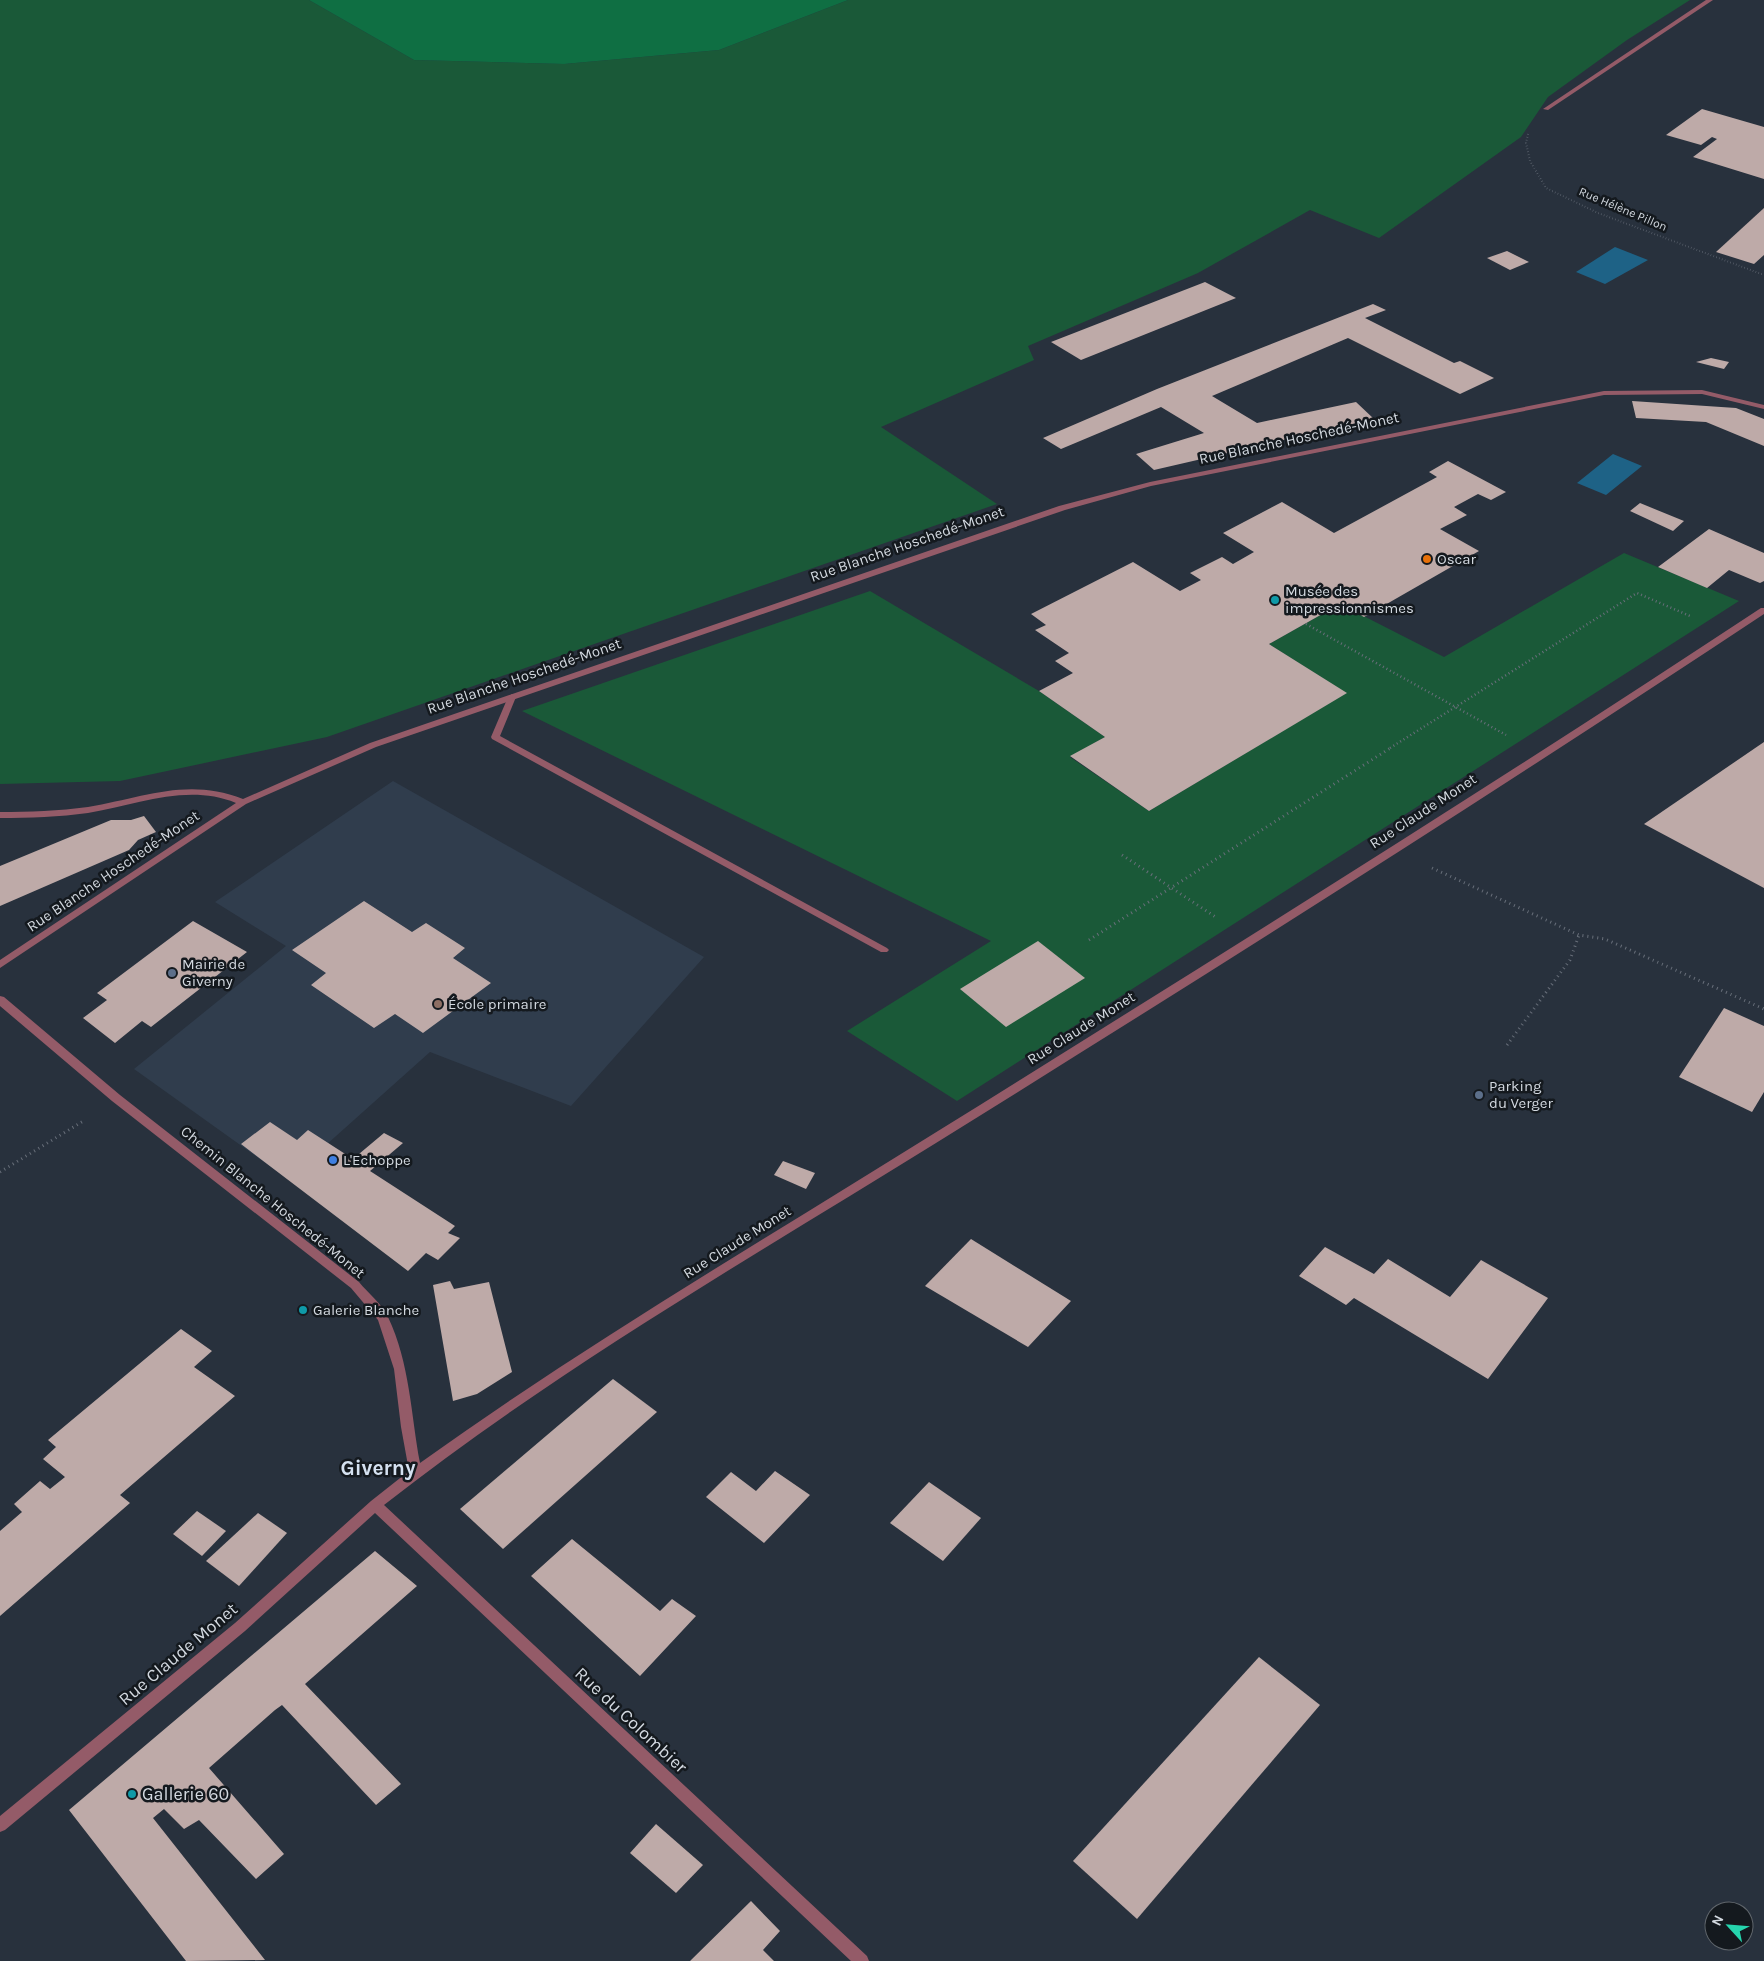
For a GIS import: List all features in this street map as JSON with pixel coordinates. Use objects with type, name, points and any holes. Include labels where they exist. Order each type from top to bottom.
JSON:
[{"type":"street","points":[[1546,109],[1710,0]]},
{"type":"street","name":"Rue Blanche Hoschedé-Monet","points":[[0,965],[244,802],[373,745],[968,538],[1070,505],[1150,484],[1604,393],[1640,391],[1702,392],[1764,407]]},
{"type":"street","name":"Rue Claude Monet","points":[[416,1474],[483,1423],[598,1348],[1251,941],[1764,610]]},
{"type":"street","points":[[512,696],[495,737],[884,950]]},
{"type":"street","name":"Rue Blanche Hoschedé-Monet","points":[[0,815],[87,810],[170,794],[204,790],[230,795],[244,802]]},
{"type":"street","name":"Chemin Blanche Hoschedé-Monet","points":[[0,1000],[116,1098],[355,1285],[383,1318],[400,1369],[407,1427],[416,1474]]},
{"type":"street","points":[[375,1506],[416,1474]]},
{"type":"street","name":"Rue Claude Monet","points":[[0,1825],[240,1627],[375,1506]]},
{"type":"street","name":"Rue du Colombier","points":[[375,1506],[862,1961]]},
{"type":"path","name":"Rue Hélène Pillon","points":[[1546,109],[1529,128],[1526,143],[1530,161],[1546,188],[1598,214],[1764,275]]},
{"type":"path","points":[[1089,940],[1455,706],[1638,594],[1729,634]]},
{"type":"path","points":[[1306,624],[1541,754]]},
{"type":"path","points":[[1399,846],[1439,873],[1579,935],[1604,939],[1764,1009]]},
{"type":"path","points":[[1122,855],[1251,941]]},
{"type":"path","points":[[1507,1045],[1570,960],[1579,935]]},
{"type":"path","points":[[0,1172],[67,1132],[116,1098]]},
{"type":"shaded area","name":"École primaire","points":[[393,781],[704,957],[571,1106],[430,1052],[288,1179],[134,1069],[286,946],[215,902]]},
{"type":"green space","points":[[0,0],[309,0],[414,60],[564,64],[719,50],[848,0],[1690,0],[1627,40],[1548,97],[1521,137],[1379,238],[1310,210],[1198,273],[1028,346],[1034,360],[881,427],[997,504],[327,737],[120,781],[0,784]]},
{"type":"green space","points":[[309,0],[848,0],[719,50],[564,64],[414,60]]},
{"type":"green space","points":[[1624,553],[1739,601],[957,1101],[847,1031],[991,941],[522,711],[870,591],[1039,691],[1105,737],[1070,757],[1149,811],[1346,693],[1269,644],[1340,604],[1444,657]]},
{"type":"water","points":[[1615,247],[1648,260],[1605,284],[1576,272]]},
{"type":"water","points":[[1613,454],[1642,466],[1606,495],[1577,483]]},
{"type":"building","points":[[1702,109],[1764,127],[1764,179],[1693,157],[1717,139],[1712,137],[1701,145],[1666,135]]},
{"type":"building","points":[[1764,208],[1764,255],[1754,264],[1716,252]]},
{"type":"building","points":[[1507,251],[1529,262],[1510,270],[1487,258]]},
{"type":"building","points":[[1205,282],[1236,298],[1081,360],[1051,342]]},
{"type":"building","points":[[1373,304],[1386,310],[1365,318],[1454,363],[1460,361],[1494,378],[1460,394],[1348,338],[1212,396],[1257,423],[1356,402],[1374,419],[1154,470],[1136,454],[1204,433],[1161,407],[1061,449],[1043,438],[1157,389]]},
{"type":"building","points":[[1711,358],[1729,362],[1724,369],[1696,362]]},
{"type":"building","points":[[1632,401],[1736,408],[1764,419],[1764,446],[1706,422],[1636,418]]},
{"type":"building","points":[[1448,461],[1506,492],[1491,500],[1478,494],[1454,507],[1467,515],[1440,529],[1479,551],[1364,617],[1340,604],[1269,644],[1347,693],[1149,811],[1070,756],[1105,737],[1039,691],[1073,673],[1055,661],[1069,653],[1035,630],[1046,625],[1031,614],[1133,562],[1180,591],[1201,580],[1190,573],[1222,557],[1233,564],[1254,552],[1223,533],[1282,502],[1334,533],[1437,477],[1429,472]]},
{"type":"building","points":[[1640,503],[1684,521],[1673,531],[1630,511]]},
{"type":"building","points":[[1709,529],[1764,553],[1764,581],[1760,583],[1729,570],[1707,588],[1658,567]]},
{"type":"building","points":[[1764,742],[1764,888],[1644,824]]},
{"type":"building","points":[[144,816],[156,832],[138,840],[129,850],[0,906],[0,866],[111,820],[131,820]]},
{"type":"building","points":[[364,901],[412,932],[426,923],[465,948],[453,958],[491,983],[423,1033],[395,1014],[374,1028],[311,985],[326,973],[292,950]]},
{"type":"building","name":"Mairie de Giverny","points":[[193,921],[247,952],[151,1027],[142,1021],[115,1043],[83,1018],[107,1000],[97,993]]},
{"type":"building","points":[[1038,941],[1085,978],[1006,1027],[960,989]]},
{"type":"building","points":[[1724,1008],[1764,1026],[1764,1092],[1752,1112],[1679,1077]]},
{"type":"building","points":[[270,1122],[297,1140],[308,1130],[353,1159],[384,1133],[403,1143],[370,1171],[455,1226],[448,1233],[460,1238],[438,1260],[426,1253],[408,1271],[241,1144]]},
{"type":"building","points":[[783,1161],[815,1173],[806,1189],[774,1175]]},
{"type":"building","points":[[971,1239],[1071,1301],[1028,1347],[925,1286]]},
{"type":"building","points":[[1325,1247],[1374,1274],[1388,1259],[1450,1297],[1481,1260],[1548,1298],[1488,1379],[1354,1298],[1346,1305],[1299,1276]]},
{"type":"building","points":[[450,1281],[454,1289],[489,1282],[512,1372],[477,1394],[453,1401],[433,1285]]},
{"type":"building","points":[[181,1329],[212,1351],[194,1367],[235,1396],[120,1495],[130,1503],[0,1616],[0,1531],[22,1512],[14,1504],[40,1481],[50,1489],[65,1477],[43,1459],[56,1447],[48,1440]]},
{"type":"building","points":[[613,1379],[657,1412],[503,1549],[460,1509]]},
{"type":"building","points":[[775,1471],[810,1495],[764,1543],[706,1497],[731,1472],[756,1491]]},
{"type":"building","points":[[929,1482],[981,1518],[943,1561],[890,1523]]},
{"type":"building","points":[[197,1511],[226,1531],[202,1556],[173,1534]]},
{"type":"building","points":[[258,1513],[287,1533],[239,1586],[206,1561]]},
{"type":"building","points":[[572,1539],[660,1611],[672,1599],[696,1616],[640,1676],[531,1576]]},
{"type":"building","points":[[375,1551],[417,1586],[305,1684],[401,1784],[376,1805],[282,1705],[275,1710],[209,1768],[284,1854],[256,1879],[199,1820],[184,1829],[164,1809],[153,1818],[265,1960],[186,1961],[69,1810]]},
{"type":"building","points":[[1259,1657],[1320,1705],[1137,1919],[1073,1861]]},
{"type":"building","points":[[656,1824],[703,1865],[676,1893],[630,1853]]},
{"type":"building","points":[[751,1901],[780,1931],[763,1950],[774,1961],[690,1961]]},
{"type":"place","name":"Oscar","points":[[1427,559]]},
{"type":"place","name":"Musée des impressionnismes","points":[[1275,600]]},
{"type":"place","name":"Mairie de Giverny","points":[[172,973]]},
{"type":"place","name":"École primaire","points":[[438,1004]]},
{"type":"place","name":"Parking du Verger","points":[[1479,1095]]},
{"type":"place","name":"L'Echoppe","points":[[333,1160]]},
{"type":"place","name":"Galerie Blanche","points":[[303,1310]]},
{"type":"place","name":"Gallerie 60","points":[[132,1794]]},
{"type":"district","name":"Giverny","points":[[378,1468]]}]
